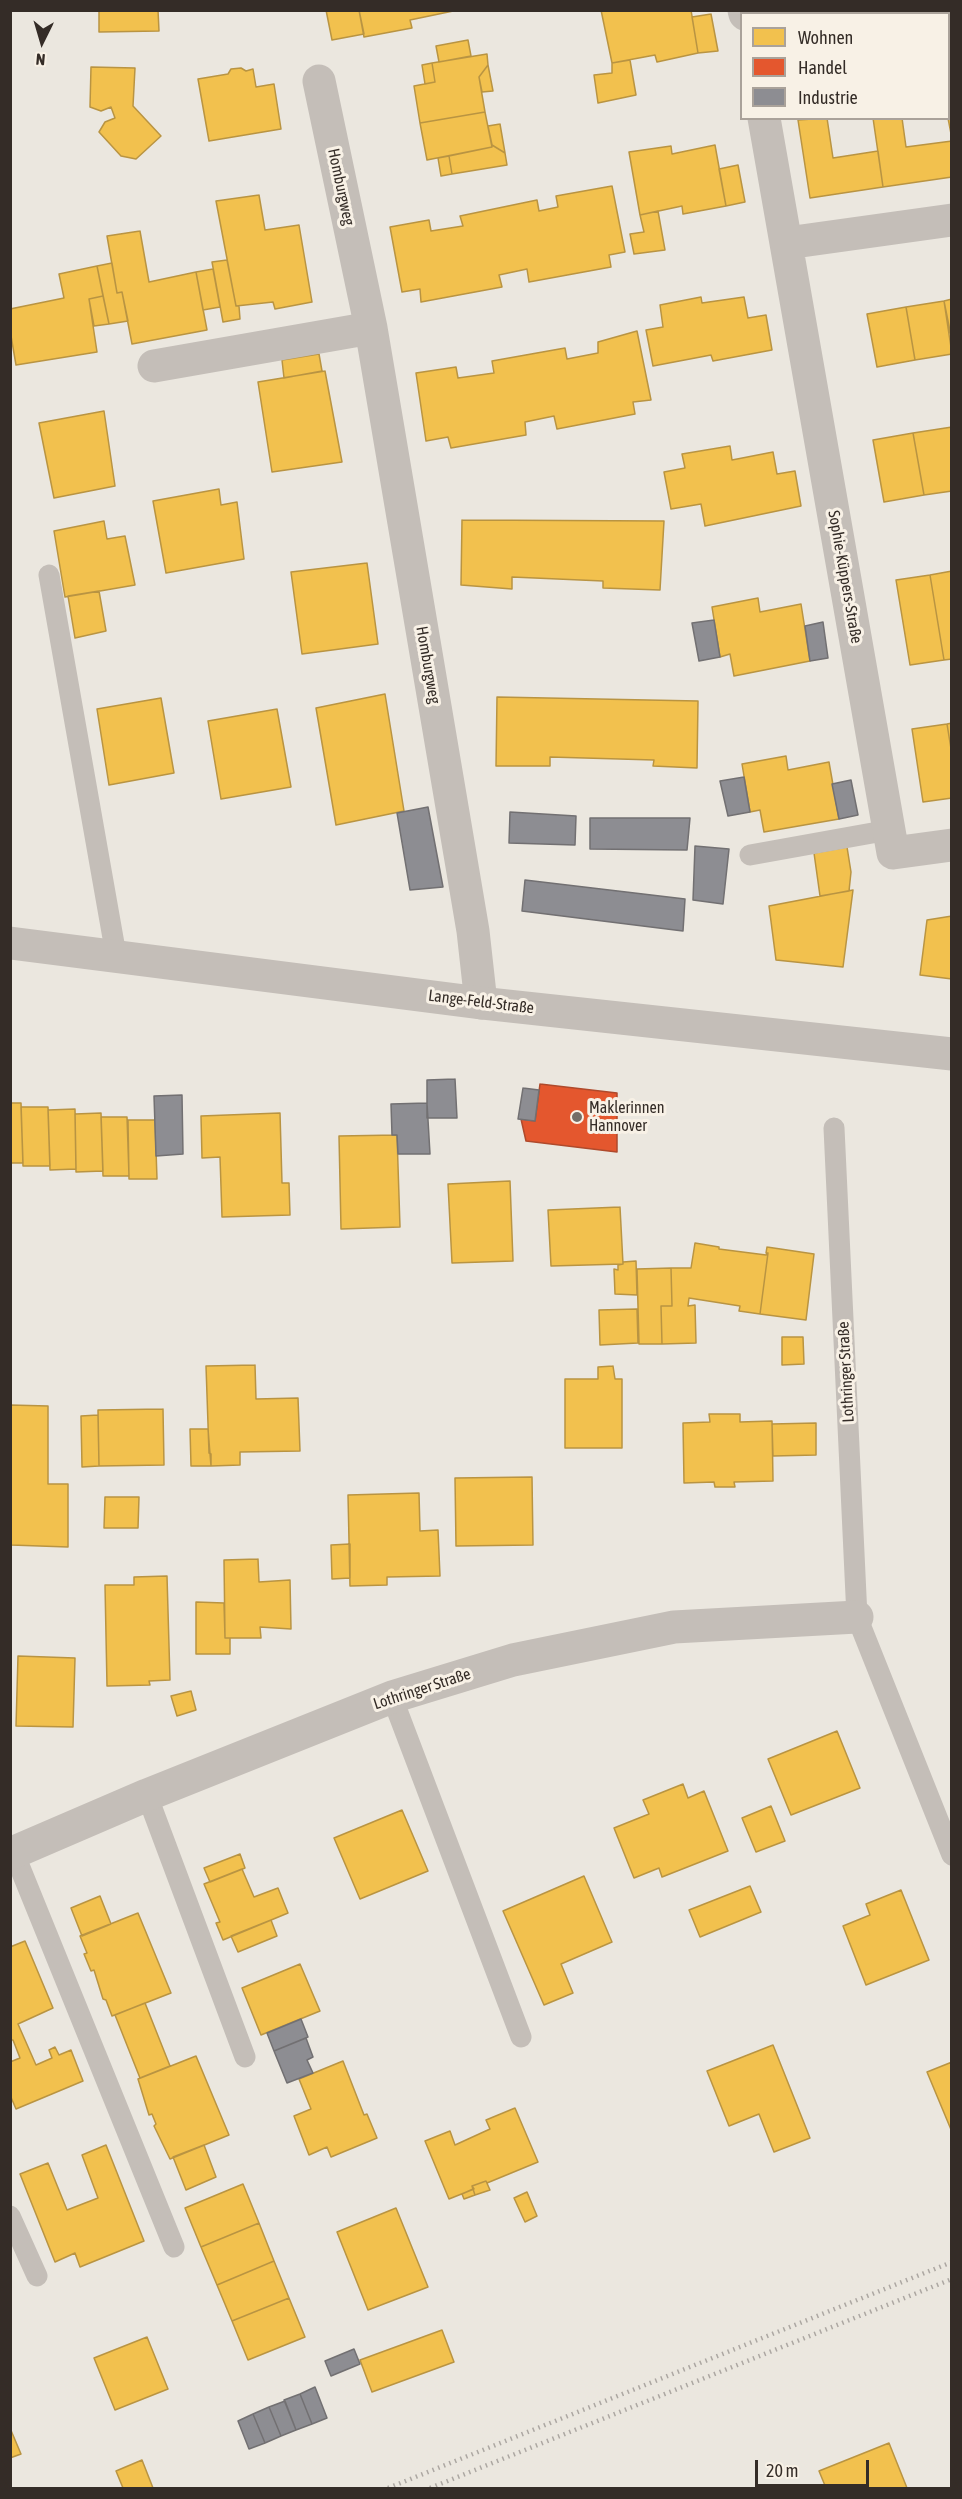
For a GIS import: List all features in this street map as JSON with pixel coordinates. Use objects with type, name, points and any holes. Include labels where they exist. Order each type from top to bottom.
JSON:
[{"type":"street","name":"Homburgweg","points":[[319,81],[371,328],[472,931],[481,1003]]},
{"type":"street","name":"Sophie-Küppers-Straße","points":[[764,120],[893,854],[951,845]]},
{"type":"street","points":[[787,243],[951,220]]},
{"type":"street","points":[[154,366],[371,328]]},
{"type":"street","name":"Lange-Feld-Straße","points":[[10,942],[481,1003],[951,1054]]},
{"type":"street","name":"Lothringer Straße","points":[[12,1853],[147,1795],[392,1697],[513,1660],[674,1627],[857,1617]]},
{"type":"lane","points":[[49,575],[116,955]]},
{"type":"lane","points":[[750,855],[889,830]]},
{"type":"lane","name":"Lothringer Straße","points":[[834,1128],[857,1617],[951,1855]]},
{"type":"lane","points":[[392,1697],[521,2037]]},
{"type":"lane","points":[[147,1795],[245,2057]]},
{"type":"lane","points":[[12,1853],[174,2247]]},
{"type":"lane","points":[[10,2216],[36,2276]]},
{"type":"building: Wohnen","points":[[99,10],[158,10],[159,31],[99,32]]},
{"type":"building: Wohnen","points":[[326,10],[359,10],[364,34],[332,40]]},
{"type":"building: Wohnen","points":[[359,10],[458,10],[410,20],[412,28],[364,37]]},
{"type":"building: Wohnen","points":[[601,10],[691,10],[698,53],[657,62],[655,55],[612,63]]},
{"type":"building: Wohnen","points":[[781,10],[857,10],[857,12],[782,12]]},
{"type":"building: Wohnen","points":[[857,10],[933,10],[933,12],[857,12]]},
{"type":"building: Wohnen","points":[[933,10],[952,10],[952,16],[950,12],[933,12]]},
{"type":"building: Wohnen","points":[[711,14],[718,51],[698,53],[692,17]]},
{"type":"building: Wohnen","points":[[950,16],[952,16],[952,97],[950,97]]},
{"type":"building: Wohnen","points":[[468,40],[471,56],[439,62],[436,46]]},
{"type":"building: Wohnen","points":[[487,54],[488,65],[479,77],[485,112],[420,123],[414,86],[435,82],[432,63]]},
{"type":"building: Wohnen","points":[[630,60],[636,95],[598,103],[594,75],[612,73],[612,63]]},
{"type":"building: Wohnen","points":[[432,63],[435,82],[425,84],[422,65]]},
{"type":"building: Wohnen","points":[[488,65],[493,91],[482,92],[479,77]]},
{"type":"building: Wohnen","points":[[91,67],[135,68],[133,106],[161,136],[136,159],[121,156],[99,132],[105,122],[115,118],[111,107],[101,111],[90,107]]},
{"type":"building: Wohnen","points":[[241,68],[246,71],[253,69],[256,87],[274,84],[281,129],[209,141],[198,79],[228,74],[231,69]]},
{"type":"building: Wohnen","points":[[950,97],[952,97],[952,139],[948,120]]},
{"type":"building: Wohnen","points":[[485,112],[492,147],[427,160],[420,123]]},
{"type":"building: Wohnen","points":[[798,120],[827,120],[833,158],[878,151],[883,187],[810,198]]},
{"type":"building: Wohnen","points":[[873,120],[902,120],[906,147],[952,141],[952,177],[883,187]]},
{"type":"building: Wohnen","points":[[500,124],[505,153],[492,145],[488,126]]},
{"type":"building: Wohnen","points":[[492,145],[505,153],[507,165],[452,174],[449,156],[492,147]]},
{"type":"building: Wohnen","points":[[715,145],[726,206],[683,214],[682,206],[640,215],[629,152],[671,146],[672,154]]},
{"type":"building: Wohnen","points":[[449,156],[452,174],[441,176],[438,158]]},
{"type":"building: Wohnen","points":[[738,165],[745,202],[726,206],[719,169]]},
{"type":"building: Wohnen","points":[[612,186],[625,252],[609,255],[611,267],[529,282],[527,269],[499,275],[502,287],[421,302],[420,289],[402,292],[390,227],[429,220],[431,231],[463,226],[460,216],[537,200],[539,211],[558,207],[556,196]]},
{"type":"building: Wohnen","points":[[259,195],[265,230],[299,225],[312,302],[275,309],[273,302],[236,306],[216,201]]},
{"type":"building: Wohnen","points":[[658,211],[665,250],[634,254],[630,234],[644,232],[640,215]]},
{"type":"building: Wohnen","points":[[140,231],[149,282],[196,272],[207,330],[132,344],[122,292],[117,293],[107,236]]},
{"type":"building: Wohnen","points":[[227,260],[236,306],[239,306],[240,319],[223,322],[212,262]]},
{"type":"building: Wohnen","points":[[112,263],[117,293],[122,292],[128,321],[109,324],[97,266]]},
{"type":"building: Wohnen","points":[[97,266],[103,296],[89,299],[97,352],[16,365],[10,330],[10,309],[64,298],[59,274]]},
{"type":"building: Wohnen","points":[[213,269],[220,307],[203,310],[196,272]]},
{"type":"building: Wohnen","points":[[103,296],[109,324],[94,326],[89,299]]},
{"type":"building: Wohnen","points":[[701,297],[702,303],[744,297],[748,318],[766,315],[772,350],[713,361],[711,355],[653,366],[646,330],[663,327],[660,305]]},
{"type":"building: Wohnen","points":[[952,299],[952,341],[944,301]]},
{"type":"building: Wohnen","points":[[944,301],[952,354],[915,360],[906,307]]},
{"type":"building: Wohnen","points":[[906,307],[915,360],[877,367],[867,314]]},
{"type":"building: Wohnen","points":[[637,331],[651,400],[633,402],[635,414],[557,429],[554,416],[525,422],[526,435],[451,448],[448,437],[426,441],[416,373],[456,367],[458,378],[494,373],[492,361],[565,348],[567,359],[598,353],[598,342]]},
{"type":"building: Wohnen","points":[[319,354],[322,371],[284,378],[282,360]]},
{"type":"building: Wohnen","points":[[325,371],[342,462],[272,472],[258,382]]},
{"type":"building: Wohnen","points":[[104,411],[115,486],[54,498],[39,423]]},
{"type":"building: Wohnen","points":[[952,427],[952,491],[924,495],[913,433]]},
{"type":"building: Wohnen","points":[[913,433],[924,495],[884,502],[873,440]]},
{"type":"building: Wohnen","points":[[730,446],[732,460],[773,452],[777,474],[795,471],[801,506],[705,526],[701,504],[671,509],[664,472],[685,468],[682,454]]},
{"type":"building: Wohnen","points":[[219,489],[221,505],[237,502],[244,559],[166,573],[153,501]]},
{"type":"building: Wohnen","points":[[462,520],[664,521],[660,590],[603,588],[603,581],[512,577],[512,589],[461,585]]},
{"type":"building: Wohnen","points":[[104,521],[107,539],[125,536],[135,585],[65,597],[54,531]]},
{"type":"building: Wohnen","points":[[367,563],[378,644],[302,654],[291,572]]},
{"type":"building: Wohnen","points":[[952,571],[952,659],[944,660],[930,575]]},
{"type":"building: Wohnen","points":[[930,575],[944,660],[910,665],[896,580]]},
{"type":"building: Wohnen","points":[[99,591],[106,631],[75,638],[68,596]]},
{"type":"building: Wohnen","points":[[758,598],[760,612],[801,604],[810,661],[734,676],[730,654],[720,657],[712,607]]},
{"type":"building: Wohnen","points":[[385,694],[404,811],[336,825],[316,708]]},
{"type":"building: Wohnen","points":[[497,697],[698,701],[697,768],[653,766],[654,760],[550,757],[550,766],[496,766]]},
{"type":"building: Wohnen","points":[[161,698],[174,773],[109,785],[97,709]]},
{"type":"building: Wohnen","points":[[277,709],[291,787],[221,799],[208,721]]},
{"type":"building: Wohnen","points":[[952,723],[952,755],[947,724]]},
{"type":"building: Wohnen","points":[[947,724],[952,755],[952,798],[923,802],[912,729]]},
{"type":"building: Wohnen","points":[[786,756],[788,770],[829,762],[839,819],[764,832],[760,810],[750,812],[742,764]]},
{"type":"building: Wohnen","points":[[847,847],[851,872],[849,891],[820,896],[814,853]]},
{"type":"building: Wohnen","points":[[853,890],[843,967],[776,960],[769,906]]},
{"type":"building: Wohnen","points":[[952,916],[952,979],[920,975],[927,920]]},
{"type":"building: Wohnen","points":[[10,1103],[21,1103],[23,1163],[10,1163]]},
{"type":"building: Wohnen","points":[[21,1107],[48,1107],[50,1166],[23,1166]]},
{"type":"building: Wohnen","points":[[75,1109],[76,1169],[50,1170],[48,1110]]},
{"type":"building: Wohnen","points":[[101,1113],[103,1171],[76,1172],[75,1114]]},
{"type":"building: Wohnen","points":[[280,1113],[282,1183],[289,1183],[290,1215],[222,1217],[220,1157],[202,1158],[201,1116]]},
{"type":"building: Wohnen","points":[[101,1117],[127,1117],[129,1176],[103,1176]]},
{"type":"building: Wohnen","points":[[128,1120],[155,1120],[157,1179],[129,1179]]},
{"type":"building: Wohnen","points":[[397,1135],[400,1227],[341,1229],[339,1136]]},
{"type":"building: Wohnen","points":[[510,1181],[513,1261],[452,1263],[448,1184]]},
{"type":"building: Wohnen","points":[[620,1207],[623,1264],[551,1266],[548,1210]]},
{"type":"building: Wohnen","points":[[695,1243],[719,1247],[719,1249],[766,1255],[768,1253],[760,1314],[739,1311],[740,1306],[689,1298],[688,1306],[695,1305],[696,1343],[662,1344],[661,1306],[672,1306],[671,1268],[691,1268]]},
{"type":"building: Wohnen","points":[[767,1247],[814,1254],[806,1320],[760,1314]]},
{"type":"building: Wohnen","points":[[636,1261],[637,1295],[615,1294],[614,1269],[618,1270],[618,1265],[623,1262]]},
{"type":"building: Wohnen","points":[[671,1268],[672,1306],[661,1306],[662,1344],[639,1344],[637,1269]]},
{"type":"building: Wohnen","points":[[637,1309],[638,1343],[600,1345],[599,1310]]},
{"type":"building: Wohnen","points":[[782,1337],[803,1337],[804,1364],[782,1365]]},
{"type":"building: Wohnen","points":[[255,1365],[256,1399],[298,1398],[300,1451],[240,1452],[240,1465],[211,1466],[206,1366]]},
{"type":"building: Wohnen","points":[[613,1366],[615,1379],[622,1379],[622,1448],[565,1448],[565,1379],[598,1379],[598,1367]]},
{"type":"building: Wohnen","points":[[10,1405],[48,1406],[48,1484],[68,1484],[68,1547],[11,1545]]},
{"type":"building: Wohnen","points":[[163,1409],[164,1465],[99,1466],[98,1410]]},
{"type":"building: Wohnen","points":[[709,1414],[740,1414],[740,1422],[772,1421],[773,1481],[734,1482],[735,1487],[715,1487],[714,1482],[684,1483],[683,1423],[710,1422]]},
{"type":"building: Wohnen","points":[[98,1415],[99,1466],[82,1467],[81,1416]]},
{"type":"building: Wohnen","points":[[816,1423],[816,1455],[773,1456],[772,1424]]},
{"type":"building: Wohnen","points":[[190,1429],[208,1429],[211,1466],[191,1466]]},
{"type":"building: Wohnen","points":[[532,1477],[533,1545],[456,1546],[455,1478]]},
{"type":"building: Wohnen","points":[[419,1493],[420,1531],[438,1530],[440,1576],[387,1577],[387,1585],[350,1586],[348,1495]]},
{"type":"building: Wohnen","points":[[105,1497],[139,1497],[138,1528],[104,1528]]},
{"type":"building: Wohnen","points":[[350,1544],[350,1578],[332,1579],[331,1545]]},
{"type":"building: Wohnen","points":[[258,1559],[259,1582],[290,1580],[291,1629],[260,1627],[261,1638],[225,1638],[224,1560]]},
{"type":"building: Wohnen","points":[[167,1576],[170,1680],[149,1681],[150,1685],[107,1686],[105,1585],[134,1585],[134,1577]]},
{"type":"building: Wohnen","points":[[196,1602],[224,1603],[225,1638],[230,1638],[230,1654],[196,1654]]},
{"type":"building: Wohnen","points":[[18,1656],[75,1658],[73,1727],[16,1726]]},
{"type":"building: Wohnen","points":[[191,1691],[196,1710],[177,1716],[171,1696]]},
{"type":"building: Wohnen","points":[[837,1731],[860,1788],[791,1815],[768,1759]]},
{"type":"building: Wohnen","points":[[683,1784],[688,1798],[704,1791],[728,1851],[662,1877],[659,1868],[634,1878],[614,1828],[649,1814],[643,1800]]},
{"type":"building: Wohnen","points":[[771,1806],[785,1841],[756,1852],[742,1818]]},
{"type":"building: Wohnen","points":[[402,1810],[428,1871],[360,1899],[334,1838]]},
{"type":"building: Wohnen","points":[[240,1854],[245,1868],[210,1882],[204,1868]]},
{"type":"building: Wohnen","points":[[242,1869],[254,1897],[278,1888],[288,1913],[223,1940],[216,1923],[220,1922],[204,1884]]},
{"type":"building: Wohnen","points":[[584,1876],[612,1942],[561,1964],[573,1993],[544,2005],[503,1911]]},
{"type":"building: Wohnen","points":[[750,1886],[761,1912],[700,1937],[689,1910]]},
{"type":"building: Wohnen","points":[[901,1890],[929,1960],[866,1985],[843,1926],[870,1915],[866,1904]]},
{"type":"building: Wohnen","points":[[100,1896],[111,1924],[82,1936],[71,1908]]},
{"type":"building: Wohnen","points":[[138,1913],[171,1993],[112,2016],[106,2000],[103,1999],[94,1970],[91,1971],[84,1954],[87,1953],[80,1936]]},
{"type":"building: Wohnen","points":[[271,1920],[277,1936],[238,1952],[231,1936]]},
{"type":"building: Wohnen","points":[[25,1941],[53,2008],[18,2024],[36,2065],[52,2058],[49,2050],[55,2047],[59,2055],[71,2050],[83,2081],[16,2109],[10,2095],[10,2062],[20,2058],[13,2040],[10,2040],[10,1947]]},
{"type":"building: Wohnen","points":[[300,1964],[320,2011],[261,2035],[242,1988]]},
{"type":"building: Wohnen","points":[[145,2003],[170,2066],[140,2078],[115,2015]]},
{"type":"building: Wohnen","points":[[773,2045],[810,2138],[774,2152],[759,2114],[729,2126],[707,2071]]},
{"type":"building: Wohnen","points":[[196,2056],[229,2135],[170,2159],[154,2126],[156,2124],[152,2114],[149,2115],[138,2079]]},
{"type":"building: Wohnen","points":[[343,2061],[364,2115],[367,2114],[377,2138],[331,2157],[327,2147],[309,2155],[294,2116],[311,2109],[299,2079]]},
{"type":"building: Wohnen","points":[[952,2062],[952,2132],[927,2072]]},
{"type":"building: Wohnen","points":[[515,2108],[538,2162],[487,2183],[486,2181],[472,2186],[474,2189],[449,2199],[425,2141],[450,2131],[455,2145],[490,2129],[486,2120]]},
{"type":"building: Wohnen","points":[[106,2145],[144,2241],[80,2267],[75,2253],[55,2262],[20,2174],[48,2163],[67,2210],[98,2198],[82,2155]]},
{"type":"building: Wohnen","points":[[204,2145],[216,2177],[186,2190],[173,2157]]},
{"type":"building: Wohnen","points":[[486,2181],[490,2190],[475,2195],[472,2186]]},
{"type":"building: Wohnen","points":[[243,2184],[259,2223],[201,2247],[185,2208]]},
{"type":"building: Wohnen","points":[[473,2189],[475,2195],[464,2199],[462,2194]]},
{"type":"building: Wohnen","points":[[527,2192],[537,2216],[525,2222],[514,2198]]},
{"type":"building: Wohnen","points":[[396,2208],[428,2287],[368,2310],[337,2232]]},
{"type":"building: Wohnen","points":[[259,2223],[274,2261],[217,2285],[201,2247]]},
{"type":"building: Wohnen","points":[[274,2261],[289,2298],[232,2321],[217,2285]]},
{"type":"building: Wohnen","points":[[289,2298],[305,2337],[248,2360],[232,2321]]},
{"type":"building: Wohnen","points":[[442,2330],[454,2362],[372,2392],[360,2360]]},
{"type":"building: Wohnen","points":[[147,2337],[168,2389],[115,2410],[94,2358]]},
{"type":"building: Wohnen","points":[[10,2428],[21,2454],[10,2458]]},
{"type":"building: Wohnen","points":[[889,2443],[907,2488],[826,2488],[819,2471]]},
{"type":"building: Wohnen","points":[[142,2460],[153,2488],[123,2488],[116,2471]]},
{"type":"building: Handel","points":[[540,1084],[617,1093],[617,1152],[526,1141],[521,1119],[535,1121]]},
{"type":"building: Industrie","points":[[714,620],[720,657],[699,661],[692,623]]},
{"type":"building: Industrie","points":[[823,622],[828,658],[810,661],[805,626]]},
{"type":"building: Industrie","points":[[744,777],[750,812],[728,816],[720,781]]},
{"type":"building: Industrie","points":[[851,780],[858,815],[839,819],[832,784]]},
{"type":"building: Industrie","points":[[428,807],[443,887],[410,890],[397,813]]},
{"type":"building: Industrie","points":[[510,812],[576,816],[575,845],[509,843]]},
{"type":"building: Industrie","points":[[590,818],[690,818],[687,850],[590,849]]},
{"type":"building: Industrie","points":[[695,846],[729,849],[723,904],[693,900]]},
{"type":"building: Industrie","points":[[525,880],[685,899],[683,931],[522,911]]},
{"type":"building: Industrie","points":[[455,1079],[457,1118],[427,1118],[427,1080]]},
{"type":"building: Industrie","points":[[523,1088],[539,1090],[535,1121],[518,1119]]},
{"type":"building: Industrie","points":[[182,1095],[183,1154],[156,1156],[154,1096]]},
{"type":"building: Industrie","points":[[427,1103],[430,1154],[398,1154],[397,1135],[392,1135],[391,1104]]},
{"type":"building: Industrie","points":[[301,2019],[308,2037],[274,2051],[267,2033]]},
{"type":"building: Industrie","points":[[306,2038],[313,2057],[307,2060],[313,2073],[287,2083],[274,2051]]},
{"type":"building: Industrie","points":[[354,2349],[360,2364],[331,2376],[325,2361]]},
{"type":"building: Industrie","points":[[315,2387],[327,2418],[312,2424],[300,2394]]},
{"type":"building: Industrie","points":[[300,2394],[312,2424],[296,2430],[284,2400]]},
{"type":"building: Industrie","points":[[285,2401],[296,2430],[281,2436],[269,2407]]},
{"type":"building: Industrie","points":[[269,2407],[281,2436],[265,2443],[253,2414]]},
{"type":"building: Industrie","points":[[253,2414],[265,2443],[249,2449],[238,2421]]},
{"type":"railway","points":[[388,2488],[952,2262]]},
{"type":"railway","points":[[430,2488],[952,2279]]},
{"type":"place","name":"Maklerinnen Hannover","points":[[577,1117]]}]
